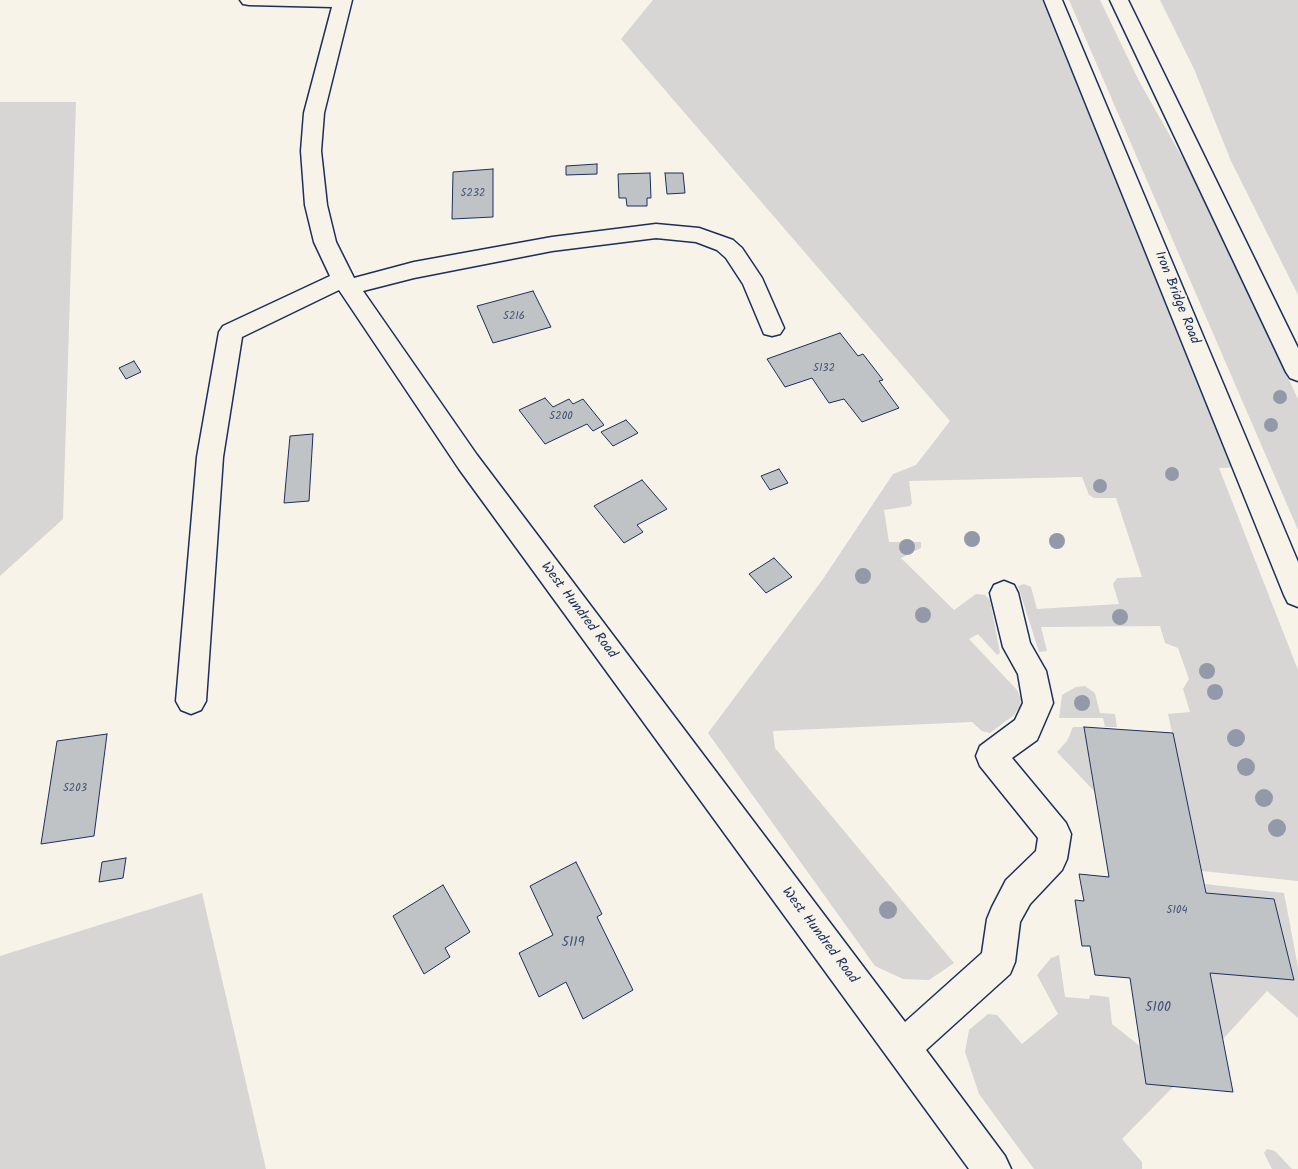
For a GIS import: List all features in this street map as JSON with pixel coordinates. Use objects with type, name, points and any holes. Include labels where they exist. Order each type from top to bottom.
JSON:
[{"type":"street","points":[[249,0],[342,1]]},
{"type":"street","name":"Iron Bridge Road","points":[[1053,0],[1298,595]]},
{"type":"street","points":[[1119,0],[1298,372]]},
{"type":"street","name":"West Hundred Road","points":[[342,1],[314,113],[311,151],[316,205],[325,242],[346,283],[468,462],[992,1169]]},
{"type":"street","points":[[191,701],[210,457],[232,332],[346,283],[552,244],[656,231],[699,235],[725,245],[734,253],[754,283],[772,328]]},
{"type":"street","points":[[902,1048],[998,962],[1004,919],[1018,892],[1051,859],[1056,834],[991,756],[1026,730],[1038,703],[1032,671],[1016,647],[1004,594]]},
{"type":"shaded area","points":[[653,0],[1052,0],[1243,467],[1219,468],[1298,670],[1298,881],[1202,871],[1168,714],[1190,712],[1183,689],[1189,679],[1178,648],[1165,643],[1160,626],[1041,627],[1047,651],[1039,652],[1018,586],[1024,584],[1031,587],[1037,609],[1119,604],[1113,584],[1117,578],[1142,577],[1116,498],[1094,498],[1089,495],[1082,477],[909,481],[912,503],[910,506],[884,510],[889,542],[921,542],[921,548],[901,558],[954,610],[976,594],[985,595],[990,600],[1000,653],[997,655],[978,634],[969,639],[1017,690],[1021,699],[1020,706],[1014,715],[990,733],[982,731],[972,722],[773,731],[775,748],[954,963],[929,980],[903,979],[875,966],[708,733],[823,579],[893,474],[916,465],[950,421],[621,39]]},
{"type":"shaded area","points":[[1069,0],[1100,0],[1139,81],[1195,180],[1298,399],[1298,530]]},
{"type":"shaded area","points":[[1160,0],[1298,0],[1298,295],[1231,161],[1194,69]]},
{"type":"shaded area","points":[[0,102],[76,102],[63,519],[0,576]]},
{"type":"shaded area","points":[[1085,686],[1095,693],[1100,713],[1115,714],[1117,727],[1105,727],[1103,718],[1059,718],[1062,695],[1076,687]]},
{"type":"shaded area","points":[[1073,727],[1084,727],[1094,791],[1057,752],[1067,741]]},
{"type":"shaded area","points":[[1205,884],[1284,893],[1298,967],[1298,1018],[1267,991],[1223,1039],[1210,973],[1294,980],[1274,899],[1206,893]]},
{"type":"shaded area","points":[[202,893],[266,1169],[0,1169],[0,956]]},
{"type":"shaded area","points":[[1059,955],[1065,997],[1089,999],[1090,995],[1109,997],[1112,1024],[1141,1047],[1146,1084],[1173,1087],[1122,1139],[1142,1162],[1142,1169],[1034,1169],[979,1094],[965,1052],[969,1030],[988,1014],[997,1015],[1022,1044],[1058,1014],[1037,975],[1051,958]]},
{"type":"shaded area","points":[[1267,1149],[1275,1151],[1292,1169],[1272,1169],[1264,1153]]},
{"type":"building","points":[[597,164],[597,174],[566,175],[566,166]]},
{"type":"building","points":[[493,169],[493,217],[452,219],[453,172]]},
{"type":"building","points":[[650,173],[651,198],[647,198],[647,206],[627,206],[626,198],[619,198],[618,174]]},
{"type":"building","points":[[665,173],[683,173],[685,193],[667,194]]},
{"type":"building","points":[[533,291],[551,327],[493,343],[477,306]]},
{"type":"building","points":[[840,333],[858,356],[863,354],[883,380],[879,381],[899,408],[862,422],[844,399],[829,403],[812,378],[785,387],[767,359]]},
{"type":"building","points":[[134,361],[141,372],[126,379],[119,368]]},
{"type":"building","points":[[545,398],[553,407],[569,399],[573,404],[583,399],[604,425],[593,431],[587,424],[545,444],[519,410]]},
{"type":"building","points":[[626,420],[638,433],[613,446],[601,432]]},
{"type":"building","points":[[313,434],[309,501],[284,503],[290,436]]},
{"type":"building","points":[[779,469],[788,483],[770,490],[761,476]]},
{"type":"building","points":[[642,480],[667,509],[637,525],[643,532],[624,543],[594,506]]},
{"type":"building","points":[[774,558],[792,577],[766,593],[749,574]]},
{"type":"building","points":[[1084,727],[1173,733],[1206,893],[1274,899],[1294,980],[1210,973],[1233,1092],[1146,1084],[1130,978],[1095,975],[1090,946],[1082,946],[1075,900],[1084,901],[1079,874],[1109,877]]},
{"type":"building","points":[[107,734],[94,836],[41,844],[57,741]]},
{"type":"building","points":[[126,858],[123,878],[99,882],[102,862]]},
{"type":"building","points":[[576,862],[602,914],[597,917],[633,990],[583,1019],[566,982],[539,997],[519,953],[553,935],[530,886]]},
{"type":"building","points":[[443,885],[470,932],[445,948],[450,957],[424,974],[393,916]]}]
